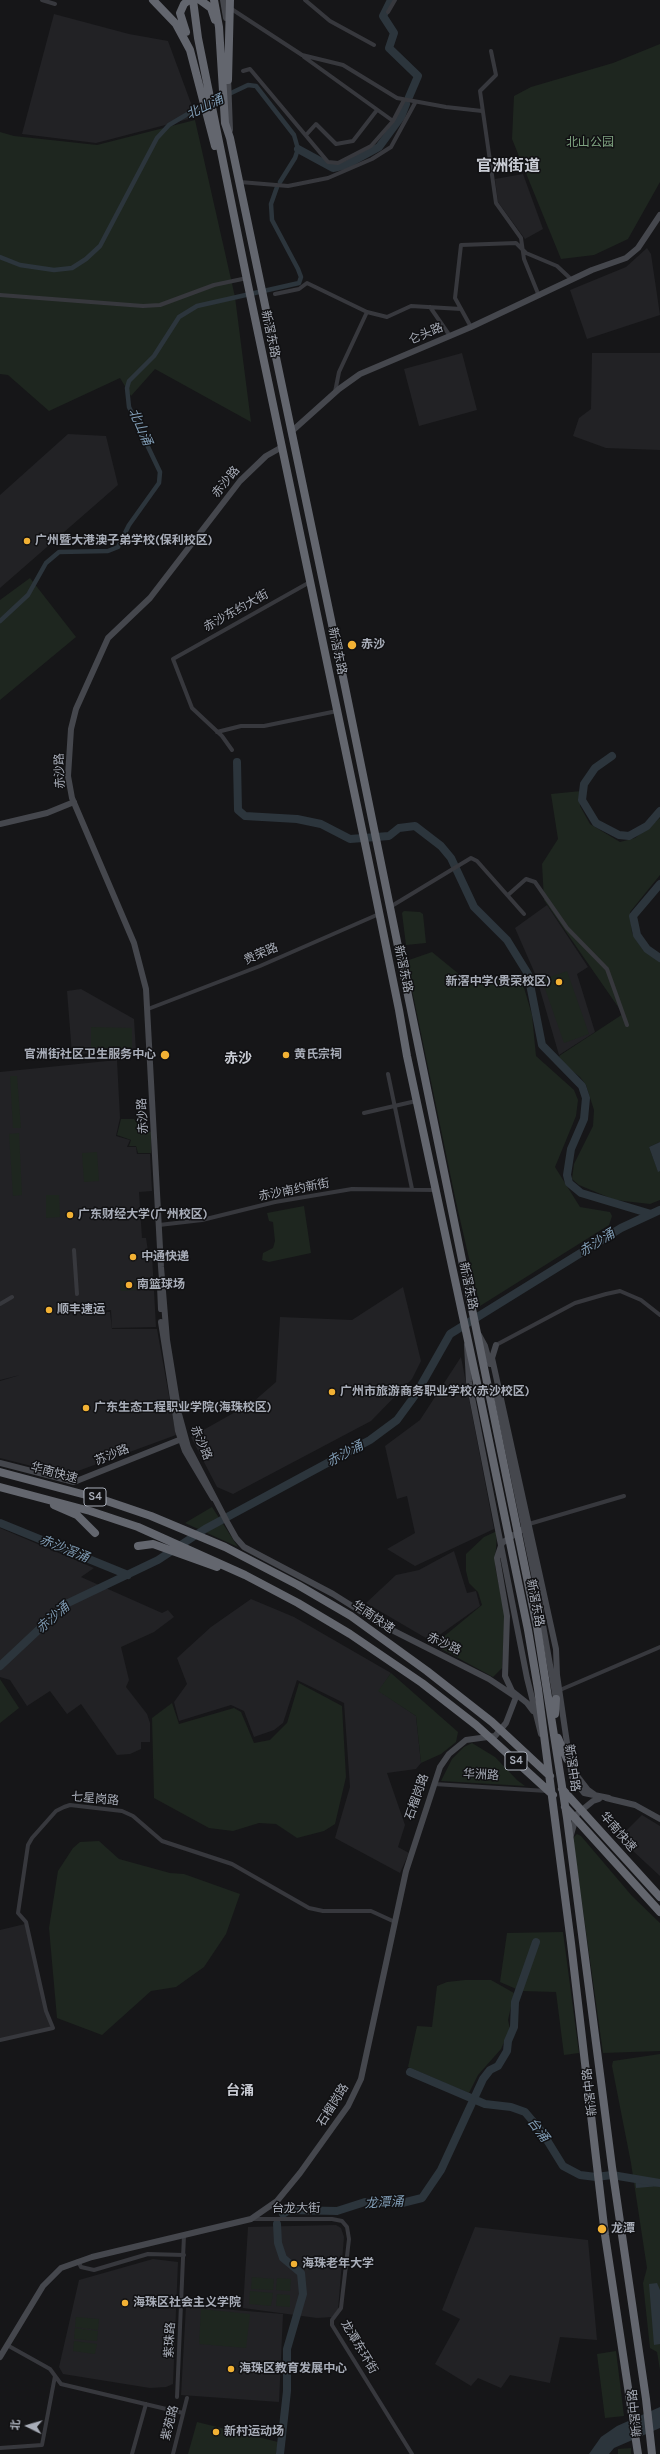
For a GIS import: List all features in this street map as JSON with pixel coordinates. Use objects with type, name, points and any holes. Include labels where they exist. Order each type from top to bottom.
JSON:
[{"type":"highway","points":[[152,0],[176,24],[190,50]]},
{"type":"highway","points":[[189,0],[184,4],[180,14],[206,116],[230,196]]},
{"type":"highway","name":"新滘东路","points":[[193,0],[194,16],[247,282],[367,852],[434,1190],[460,1310],[494,1442],[536,1628],[554,1728]]},
{"type":"highway","points":[[200,0],[211,8],[220,38]]},
{"type":"highway","points":[[214,0],[225,82]]},
{"type":"highway","points":[[225,82],[230,4]]},
{"type":"highway","name":"新滘东路","points":[[225,82],[230,138],[477,1332],[494,1442],[528,1630],[551,1791]]},
{"type":"highway","name":"华南快速","points":[[0,1472],[101,1498],[187,1531],[280,1575],[351,1616],[464,1699],[519,1746],[566,1793],[660,1898]]},
{"type":"highway","name":"华南快速","points":[[0,1487],[90,1511],[171,1541],[188,1553],[249,1576],[350,1634],[440,1696],[518,1762],[556,1798],[660,1912]]},
{"type":"highway","points":[[18,1492],[77,1515],[95,1533]]},
{"type":"highway","points":[[138,1546],[150,1544],[188,1553]]},
{"type":"highway","points":[[556,1699],[554,1728],[569,1763]]},
{"type":"highway","name":"新滘中路","points":[[554,1728],[615,2193],[647,2408],[652,2454]]},
{"type":"highway","name":"新滘中路","points":[[551,1791],[584,2044],[600,2194],[638,2454]]},
{"type":"main road","points":[[223,0],[227,24],[225,82]]},
{"type":"main road","name":"仑头路","points":[[292,432],[335,392],[360,374],[472,327],[573,280],[618,261],[632,253],[660,215]]},
{"type":"main road","name":"仑头路","points":[[582,276],[606,269],[632,257],[644,244],[660,221]]},
{"type":"main road","name":"赤沙路","points":[[282,447],[266,456],[240,481],[150,598],[108,638],[73,719],[68,776],[74,802],[134,943],[144,977],[148,1009],[164,1350],[182,1438],[226,1522],[236,1538],[244,1547],[332,1594],[390,1629],[489,1679],[527,1703],[536,1716]]},
{"type":"main road","points":[[0,824],[47,813],[74,802]]},
{"type":"main road","points":[[477,1332],[485,1346],[521,1516],[526,1526],[556,1699]]},
{"type":"main road","points":[[467,1339],[466,1358],[469,1382],[528,1678],[536,1716],[547,1756]]},
{"type":"main road","points":[[485,1346],[496,1345],[492,1358],[526,1526],[556,1649],[569,1763],[588,1790],[609,1798],[635,1805],[660,1819]]},
{"type":"main road","name":"苏沙路","points":[[0,1464],[74,1482],[182,1438]]},
{"type":"main road","points":[[498,1524],[504,1530],[511,1532],[519,1526],[521,1516]]},
{"type":"main road","points":[[516,1697],[507,1684],[505,1671],[507,1616],[497,1558],[502,1543],[526,1526]]},
{"type":"main road","points":[[505,1561],[506,1550],[510,1544],[518,1543],[529,1550]]},
{"type":"main road","points":[[489,1679],[498,1679],[505,1671]]},
{"type":"main road","name":"石榴岗路","points":[[0,2358],[45,2283],[61,2268],[78,2261],[251,2219],[271,2207],[288,2189],[338,2120],[357,2090],[365,2062],[406,1871],[433,1784],[440,1767],[458,1745],[471,1738],[493,1737],[498,1733],[506,1723],[516,1697],[524,1695],[526,1692],[528,1678]]},
{"type":"main road","points":[[571,1852],[571,1836],[577,1814],[593,1801],[609,1798]]},
{"type":"street","points":[[42,0],[55,4]]},
{"type":"street","points":[[305,0],[330,21],[374,45]]},
{"type":"street","points":[[388,12],[395,0]]},
{"type":"street","points":[[230,4],[393,121]]},
{"type":"street","points":[[491,51],[496,75],[480,91],[496,203],[521,238],[524,258],[540,296]]},
{"type":"street","points":[[302,55],[343,65],[397,98],[415,103],[482,111]]},
{"type":"street","points":[[243,71],[250,69],[328,162],[338,163],[371,146],[393,121],[404,100]]},
{"type":"street","points":[[239,182],[288,186],[328,178],[372,159],[391,147],[415,103]]},
{"type":"street","points":[[306,135],[316,124],[336,144],[353,141],[377,110]]},
{"type":"street","points":[[472,327],[455,298],[461,246],[516,243],[524,250],[557,266],[573,280]]},
{"type":"street","points":[[0,295],[143,306],[160,305],[214,285],[247,282]]},
{"type":"street","points":[[275,294],[299,289],[307,283],[367,312],[387,317],[411,306],[461,309]]},
{"type":"street","points":[[430,307],[450,336]]},
{"type":"street","points":[[335,392],[338,372],[367,312]]},
{"type":"street","name":"赤沙东约大街","points":[[217,732],[192,708],[173,659],[310,582]]},
{"type":"street","points":[[232,750],[217,732],[241,726],[264,726],[337,711]]},
{"type":"street","points":[[390,907],[467,860],[472,859],[477,861],[524,914]]},
{"type":"street","points":[[508,896],[526,879],[535,882],[566,928],[607,969],[627,1025]]},
{"type":"street","name":"贵荣路","points":[[148,1009],[260,966],[379,914]]},
{"type":"street","points":[[388,1074],[412,1188]]},
{"type":"street","points":[[364,1113],[416,1101]]},
{"type":"street","name":"赤沙南约新街","points":[[159,1225],[202,1220],[275,1202],[352,1189],[412,1188],[434,1190]]},
{"type":"street","points":[[74,1250],[77,1294]]},
{"type":"street","points":[[496,1345],[575,1304],[620,1291],[641,1300],[660,1315]]},
{"type":"street","points":[[0,1304],[12,1297]]},
{"type":"street","points":[[526,1526],[624,1496]]},
{"type":"street","points":[[560,1690],[660,1647]]},
{"type":"street","name":"华洲路","points":[[433,1784],[551,1791]]},
{"type":"street","name":"七星岗路","points":[[0,2040],[54,2028],[46,2011],[26,1922],[18,1913],[28,1845],[32,1838],[56,1811],[64,1807],[70,1806],[122,1811],[133,1816],[162,1841],[232,1864],[309,1908],[323,1911],[370,1911],[394,1922]]},
{"type":"street","name":"台龙大街","points":[[251,2219],[317,2218],[342,2221]]},
{"type":"street","name":"龙潭东环街","points":[[342,2221],[349,2231],[350,2239],[341,2308],[332,2320],[332,2325],[412,2454]]},
{"type":"street","name":"紫珠路","points":[[177,2397],[184,2235]]},
{"type":"street","points":[[78,2261],[81,2267],[94,2270],[148,2254],[184,2255]]},
{"type":"street","points":[[7,2346],[50,2369],[61,2384],[183,2413]]},
{"type":"street","points":[[0,2448],[42,2446],[55,2376]]},
{"type":"street","name":"紫苑路","points":[[173,2454],[187,2398]]},
{"type":"street","points":[[132,2454],[146,2404]]},
{"type":"shaded area","points":[[54,14],[129,34],[168,41],[196,117],[96,143],[22,134]]},
{"type":"shaded area","points":[[523,174],[543,229],[525,239],[498,202],[495,179]]},
{"type":"shaded area","points":[[647,248],[651,254],[660,315],[587,339],[570,290],[626,267]]},
{"type":"shaded area","points":[[462,353],[477,410],[419,426],[404,369]]},
{"type":"shaded area","points":[[592,353],[660,353],[660,450],[606,448],[573,436],[579,418],[591,409]]},
{"type":"shaded area","name":"广州暨大港澳子弟学校(保利校区)","points":[[68,434],[106,436],[118,485],[0,588],[0,495]]},
{"type":"shaded area","name":"新滘中学(贵荣校区)","points":[[547,905],[588,967],[577,974],[595,1032],[559,1055],[536,976],[515,928]]},
{"type":"shaded area","points":[[81,989],[134,1019],[136,1052],[72,1054],[67,991]]},
{"type":"shaded area","name":"广东财经大学(广州校区)","points":[[117,1060],[120,1118],[116,1136],[130,1140],[127,1147],[136,1147],[137,1154],[150,1154],[152,1191],[139,1192],[142,1238],[146,1238],[148,1251],[152,1255],[156,1327],[112,1328],[111,1310],[96,1312],[110,1312],[112,1329],[157,1329],[176,1435],[67,1475],[0,1458],[0,1381],[20,1375],[0,1380],[0,1072]]},
{"type":"shaded area","points":[[660,1142],[660,1171],[658,1172],[649,1147]]},
{"type":"shaded area","name":"广州市旅游商务职业学校(赤沙校区)","points":[[403,1287],[421,1361],[412,1379],[371,1421],[233,1494],[217,1487],[191,1437],[253,1402],[276,1382],[280,1317],[352,1320]]},
{"type":"shaded area","points":[[461,1357],[494,1529],[415,1566],[387,1549],[415,1533],[407,1496],[397,1499],[385,1446],[420,1420]]},
{"type":"shaded area","points":[[0,1528],[94,1568],[81,1577],[162,1613],[168,1610],[174,1617],[154,1632],[121,1647],[129,1680],[126,1687],[147,1714],[150,1723],[150,1742],[141,1742],[141,1749],[130,1754],[117,1755],[81,1704],[67,1714],[50,1691],[27,1706],[10,1680],[0,1677]]},
{"type":"shaded area","points":[[454,1551],[467,1593],[476,1591],[480,1606],[431,1641],[366,1603],[396,1575],[419,1570]]},
{"type":"shaded area","points":[[251,1599],[294,1617],[391,1673],[379,1691],[416,1716],[421,1763],[416,1769],[387,1773],[405,1825],[398,1847],[409,1853],[400,1873],[335,1838],[350,1787],[344,1703],[297,1680],[283,1723],[274,1730],[254,1737],[244,1711],[231,1705],[179,1721],[174,1702],[187,1684],[177,1658],[211,1627]]},
{"type":"shaded area","points":[[642,1815],[660,1826],[660,1876],[619,1838]]},
{"type":"shaded area","points":[[25,1924],[51,2027],[0,2039],[0,1930]]},
{"type":"shaded area","points":[[635,2177],[660,2181],[660,2186],[636,2188]]},
{"type":"shaded area","name":"海珠老年大学","points":[[336,2225],[341,2228],[344,2237],[338,2310],[332,2317],[317,2318],[243,2308],[248,2227]]},
{"type":"shaded area","points":[[475,2227],[588,2240],[597,2340],[560,2337],[550,2383],[510,2375],[501,2388],[478,2378],[471,2386],[435,2364],[460,2319],[442,2310]]},
{"type":"shaded area","name":"海珠区社会主义学院","points":[[153,2259],[178,2262],[173,2384],[166,2387],[150,2388],[63,2374],[59,2367],[79,2280]]},
{"type":"shaded area","points":[[657,2283],[660,2290],[660,2344],[654,2345],[649,2284]]},
{"type":"shaded area","name":"海珠区教育发展中心","points":[[186,2306],[283,2314],[279,2402],[181,2395]]},
{"type":"shaded area","points":[[660,2407],[660,2428],[614,2448],[609,2454],[589,2454],[601,2437],[617,2426]]},
{"type":"green space","name":"北山公园","points":[[660,44],[660,182],[628,239],[594,255],[561,259],[512,139],[514,96],[531,87],[613,63]]},
{"type":"green space","points":[[195,120],[235,297],[251,422],[155,369],[131,396],[120,378],[49,411],[8,375],[0,374],[0,132],[14,136],[97,145]]},
{"type":"green space","points":[[30,578],[76,637],[0,700],[0,600]]},
{"type":"green space","points":[[581,791],[580,806],[590,824],[620,842],[635,838],[660,818],[660,875],[630,912],[632,933],[643,950],[660,961],[660,1142],[649,1147],[658,1171],[660,1171],[660,1200],[650,1204],[615,1200],[579,1185],[572,1179],[574,1164],[593,1126],[594,1110],[586,1085],[580,1077],[562,1063],[559,1056],[623,1014],[544,900],[542,864],[558,839],[551,794]]},
{"type":"green space","points":[[404,911],[420,912],[423,914],[426,943],[406,945],[402,913]]},
{"type":"green space","points":[[432,952],[465,979],[520,974],[532,1015],[536,1056],[574,1090],[578,1100],[576,1116],[555,1167],[580,1207],[610,1212],[612,1216],[609,1225],[480,1306],[456,1202],[406,961]]},
{"type":"green space","points":[[567,971],[589,1034],[564,1043],[542,980]]},
{"type":"green space","points":[[91,1027],[132,1028],[132,1049],[91,1048]]},
{"type":"green space","points":[[10,1076],[17,1076],[21,1128],[13,1128]]},
{"type":"green space","points":[[121,1119],[134,1119],[142,1128],[151,1132],[151,1153],[138,1153],[136,1146],[129,1146],[131,1140],[117,1135]]},
{"type":"green space","points":[[19,1133],[22,1195],[13,1196],[9,1134]]},
{"type":"green space","points":[[97,1152],[99,1181],[84,1182],[82,1153]]},
{"type":"green space","points":[[46,1195],[59,1195],[60,1217],[46,1218]]},
{"type":"green space","points":[[304,1206],[311,1253],[269,1262],[262,1260],[263,1253],[273,1248],[275,1241],[273,1222],[269,1221],[267,1213]]},
{"type":"green space","name":"南篮球场","points":[[137,1280],[137,1290],[121,1291],[120,1281]]},
{"type":"green space","points":[[212,1507],[238,1547],[185,1523]]},
{"type":"green space","points":[[497,1531],[495,1566],[505,1616],[502,1668],[493,1677],[436,1646],[436,1643],[482,1605],[478,1592],[469,1583],[466,1571],[466,1554],[484,1537]]},
{"type":"green space","points":[[391,1673],[458,1732],[456,1742],[441,1754],[421,1763],[416,1716],[378,1691]]},
{"type":"green space","points":[[0,1679],[19,1708],[0,1723]]},
{"type":"green space","points":[[299,1683],[342,1706],[346,1777],[335,1824],[324,1831],[297,1838],[276,1824],[259,1823],[233,1831],[209,1828],[154,1798],[152,1718],[172,1703],[179,1724],[234,1708],[241,1712],[254,1743],[270,1740],[287,1723]]},
{"type":"green space","points":[[472,1743],[495,1757],[517,1780],[525,1786],[441,1781],[452,1759],[464,1747]]},
{"type":"green space","points":[[577,1834],[581,1836],[632,1896],[660,1923],[660,2051],[603,2053],[574,1846],[574,1837]]},
{"type":"green space","points":[[99,1841],[119,1859],[170,1873],[184,1874],[240,1894],[226,1934],[204,1967],[176,1987],[151,1991],[102,2035],[57,2018],[49,1928],[58,1871],[73,1848],[80,1842]]},
{"type":"green space","points":[[563,1932],[579,2053],[564,2055],[556,1992],[521,1991],[500,1982],[507,1933]]},
{"type":"green space","points":[[491,1980],[514,1993],[508,2020],[510,2029],[501,2049],[478,2075],[469,2093],[408,2067],[417,2026],[432,2027],[437,1986],[447,1982]]},
{"type":"green space","points":[[660,2054],[660,2370],[657,2352],[650,2348],[643,2283],[647,2268],[631,2163],[612,2066],[613,2061]]},
{"type":"green space","points":[[252,2277],[274,2279],[273,2290],[251,2289]]},
{"type":"green space","points":[[277,2278],[291,2279],[290,2291],[276,2290]]},
{"type":"green space","points":[[250,2291],[273,2293],[271,2306],[249,2304]]},
{"type":"green space","points":[[277,2294],[290,2295],[290,2307],[276,2306]]},
{"type":"green space","points":[[201,2309],[250,2314],[246,2348],[199,2344]]},
{"type":"green space","points":[[76,2317],[99,2319],[98,2330],[75,2327]]},
{"type":"green space","points":[[75,2328],[98,2331],[97,2341],[74,2339]]},
{"type":"green space","points":[[74,2341],[97,2344],[95,2354],[73,2351]]},
{"type":"green space","points":[[616,2351],[624,2416],[605,2418],[597,2354]]},
{"type":"green space","name":"新村运动场","points":[[197,2422],[278,2442],[276,2454],[188,2454]]},
{"type":"green space","points":[[631,2448],[631,2454],[618,2454],[618,2449]]},
{"type":"waterway","points":[[391,0],[383,16],[394,33],[389,48],[418,76],[409,97]]},
{"type":"waterway","name":"北山涌","points":[[0,257],[20,265],[54,270],[72,268],[86,259],[100,246],[157,138],[169,125],[191,112],[248,85],[256,86],[294,135],[298,149],[295,158],[280,182]]},
{"type":"waterway","points":[[298,149],[333,168],[346,165],[379,147],[401,117],[406,104]]},
{"type":"waterway","name":"北山涌","points":[[0,621],[28,595],[46,563],[59,552],[108,551],[118,547],[129,525],[159,483],[160,472],[129,407],[127,388],[129,381],[154,356],[179,317],[197,306],[299,283],[301,277],[298,269],[272,220],[271,204],[277,187]]},
{"type":"waterway","points":[[612,756],[595,768],[584,784],[582,800],[596,823],[619,835],[629,836],[647,826],[660,811]]},
{"type":"waterway","points":[[237,762],[238,810],[245,816],[297,819],[321,824],[350,839],[389,836],[399,828],[415,826],[441,846],[451,858],[474,907],[507,940],[528,974],[542,1045],[582,1086],[586,1098],[584,1119],[571,1149],[567,1175],[569,1183],[581,1193],[651,1214]]},
{"type":"waterway","points":[[660,884],[633,916],[637,935],[647,949],[660,958]]},
{"type":"waterway","name":"赤沙涌","points":[[0,1666],[66,1604],[158,1560],[205,1529],[370,1440],[397,1420],[416,1394],[450,1334],[621,1228],[660,1210]]},
{"type":"waterway","name":"赤沙滘涌","points":[[0,1523],[128,1575]]},
{"type":"waterway","name":"龙潭涌","points":[[283,2214],[289,2210],[337,2211],[365,2202],[402,2203],[422,2198],[441,2170],[483,2079],[490,2070],[498,2066],[507,2051],[508,2041],[514,2027],[515,2002],[536,1942]]},
{"type":"waterway","name":"台涌","points":[[410,2072],[485,2104],[511,2107],[525,2112],[542,2132],[563,2166],[580,2175],[596,2177],[612,2175],[660,2183]]},
{"type":"waterway","name":"龙潭涌","points":[[277,2224],[278,2243],[283,2258],[301,2273],[303,2294],[287,2349],[287,2391],[280,2454]]},
{"type":"place","name":"广州暨大港澳子弟学校(保利校区)","points":[[27,541]]},
{"type":"place","name":"赤沙","points":[[352,645]]},
{"type":"place","name":"新滘中学(贵荣校区)","points":[[559,982]]},
{"type":"place","name":"官洲街社区卫生服务中心","points":[[165,1055]]},
{"type":"place","name":"黄氏宗祠","points":[[286,1055]]},
{"type":"place","name":"广东财经大学(广州校区)","points":[[70,1215]]},
{"type":"place","name":"中通快递","points":[[133,1257]]},
{"type":"place","name":"南篮球场","points":[[129,1285]]},
{"type":"place","name":"顺丰速运","points":[[49,1310]]},
{"type":"place","name":"广州市旅游商务职业学校(赤沙校区)","points":[[332,1392]]},
{"type":"place","name":"广东生态工程职业学院(海珠校区)","points":[[86,1408]]},
{"type":"place","name":"龙潭","points":[[602,2229]]},
{"type":"place","name":"海珠老年大学","points":[[294,2264]]},
{"type":"place","name":"海珠区社会主义学院","points":[[125,2303]]},
{"type":"place","name":"海珠区教育发展中心","points":[[231,2369]]},
{"type":"place","name":"新村运动场","points":[[216,2432]]},
{"type":"district","name":"官洲街道","points":[[508,166]]},
{"type":"district","name":"赤沙","points":[[238,1059]]},
{"type":"district","name":"台涌","points":[[240,2091]]}]
